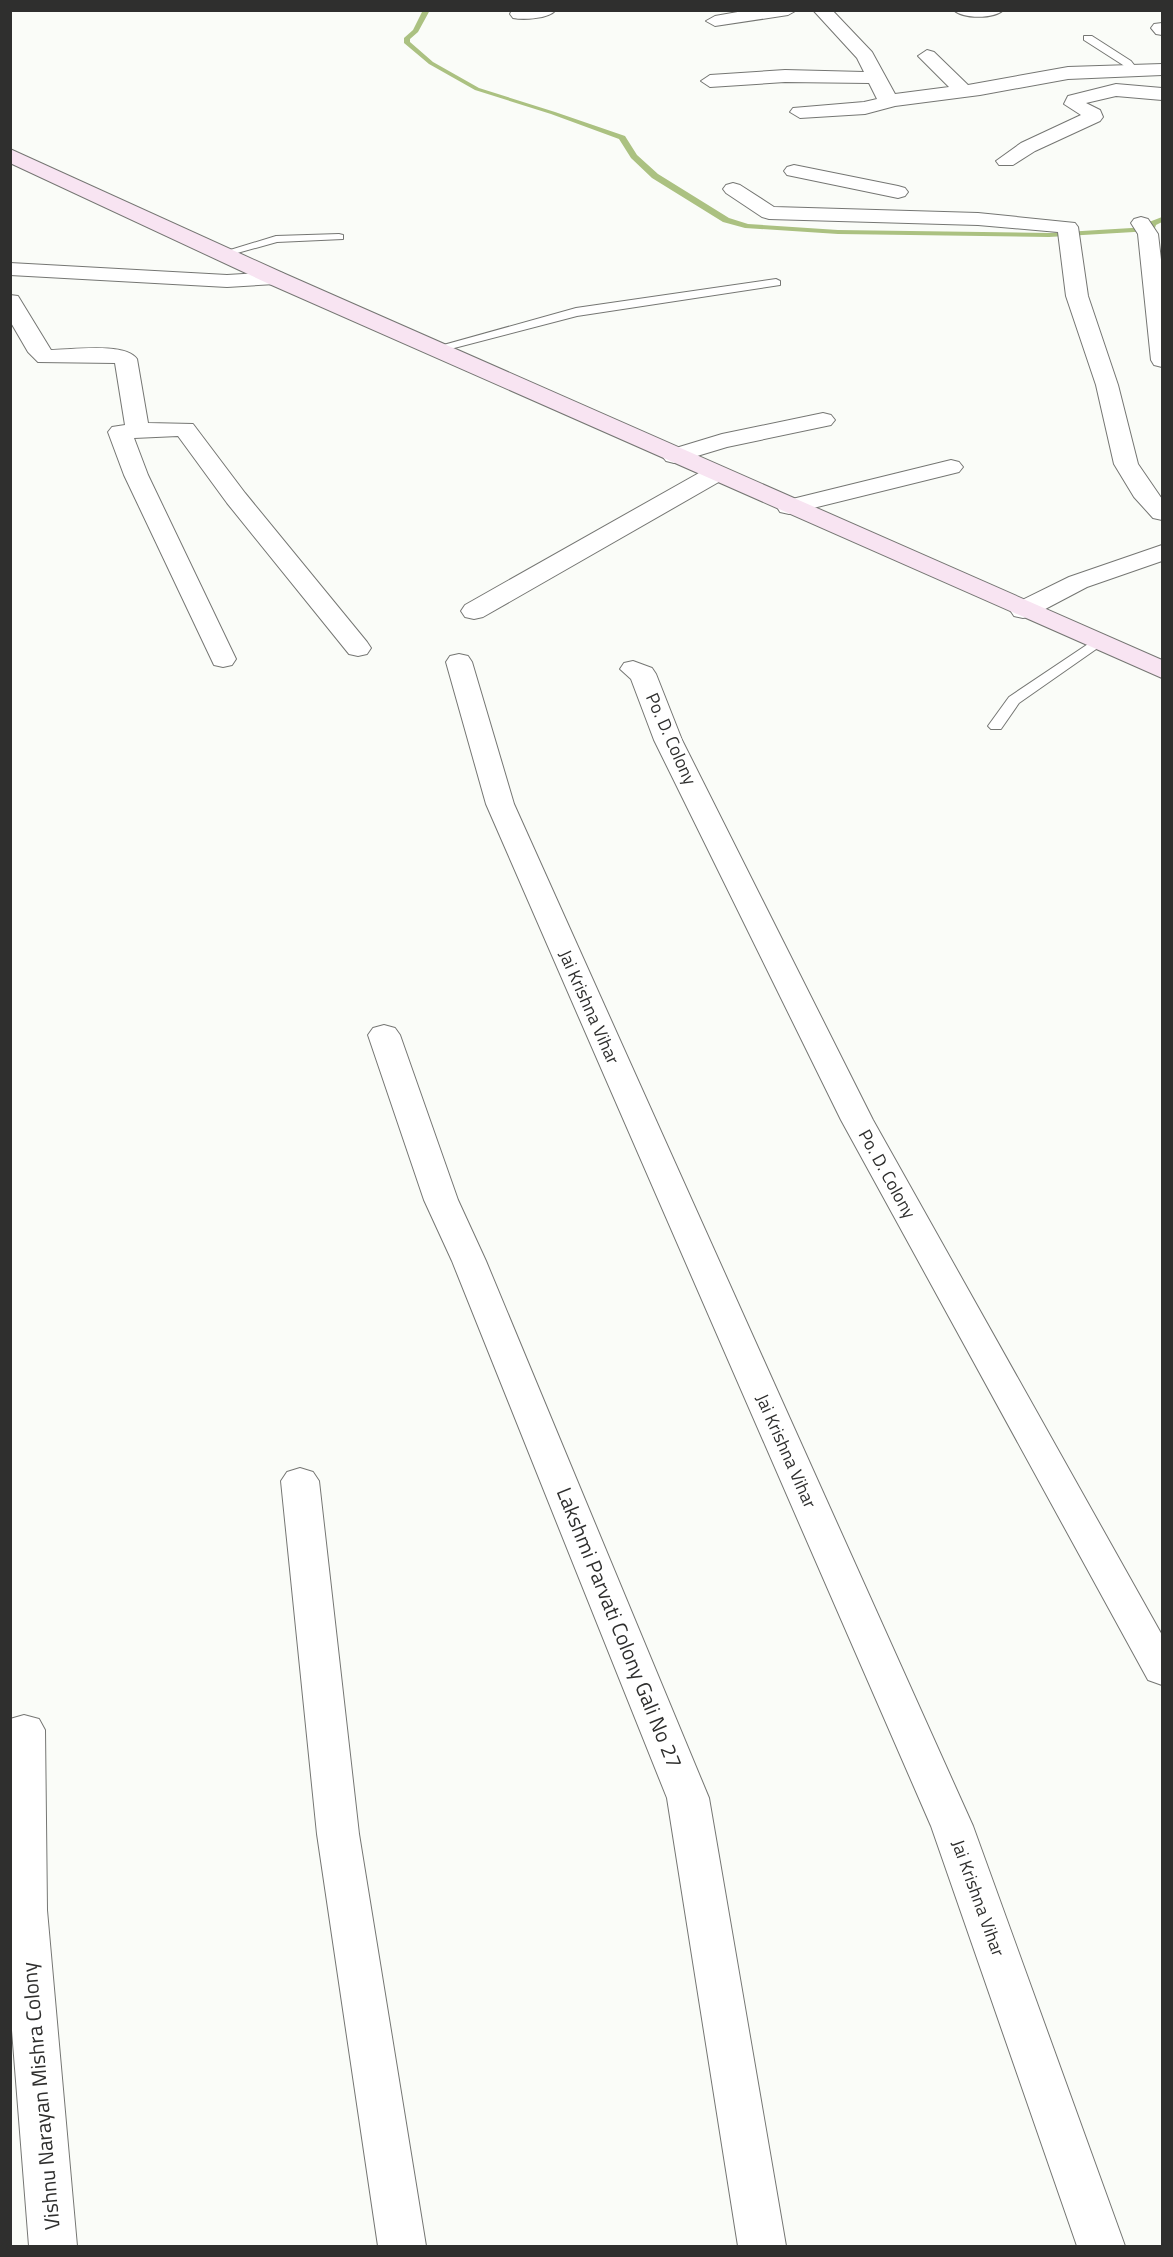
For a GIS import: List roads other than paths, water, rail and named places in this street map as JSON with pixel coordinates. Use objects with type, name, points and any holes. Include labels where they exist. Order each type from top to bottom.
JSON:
[{"type":"street","points":[[519,14],[547,10]]},
{"type":"street","points":[[715,21],[788,10]]},
{"type":"street","points":[[822,10],[865,56],[885,97],[893,100]]},
{"type":"street","points":[[963,10],[994,10]]},
{"type":"street","points":[[927,56],[964,91]]},
{"type":"street","points":[[800,112],[865,108],[893,100],[964,91],[1068,73],[1162,70]]},
{"type":"street","points":[[710,81],[785,76],[877,78]]},
{"type":"street","points":[[1006,161],[1093,117],[1093,114],[1074,104],[1074,100],[1116,90],[1162,94]]},
{"type":"street","points":[[10,155],[274,278],[1162,670]]},
{"type":"street","points":[[794,171],[904,187],[873,216]]},
{"type":"street","points":[[733,189],[769,213],[978,219],[1068,227],[1077,296],[1107,385],[1126,464],[1143,492],[1162,513]]},
{"type":"street","points":[[978,219],[1000,198]]},
{"type":"street","points":[[1145,229],[1162,360]]},
{"type":"street","points":[[10,269],[227,281],[274,278]]},
{"type":"street","points":[[10,301],[39,352],[46,357],[113,355],[126,359],[138,431]]},
{"type":"street","points":[[674,456],[722,441],[823,420]]},
{"type":"street","points":[[223,659],[136,476],[120,432],[185,429],[236,498],[358,648]]},
{"type":"street","points":[[789,507],[951,467]]},
{"type":"street","points":[[474,611],[715,474]]},
{"type":"street","points":[[1023,610],[1078,582],[1162,554]]},
{"type":"street","name":"Jai Krishna Vihar","points":[[459,662],[500,804],[952,1826],[1101,2247]]},
{"type":"street","name":"Po. D. Colony","points":[[633,669],[643,674],[668,740],[857,1120],[1162,1670]]},
{"type":"street","name":"Lakshmi Parvati Colony Gali No 27","points":[[384,1035],[441,1200],[469,1261],[688,1798],[762,2247]]},
{"type":"street","points":[[300,1481],[338,1834],[402,2247]]},
{"type":"street","name":"Vishnu Narayan Mishra Colony","points":[[24,1730],[25,1911],[53,2247]]},
{"type":"lane","points":[[1088,38],[1127,63],[1133,70]]},
{"type":"lane","points":[[224,254],[276,239],[339,237]]},
{"type":"lane","points":[[435,349],[576,312],[776,283]]},
{"type":"lane","points":[[996,726],[1014,700],[1097,642]]},
{"type":"waterway","points":[[427,10],[416,31],[407,38],[407,43],[431,63],[477,89],[622,138],[634,156],[655,176],[726,220],[748,226],[838,232],[1049,235],[1151,229],[1152,224],[1162,219]]}]
